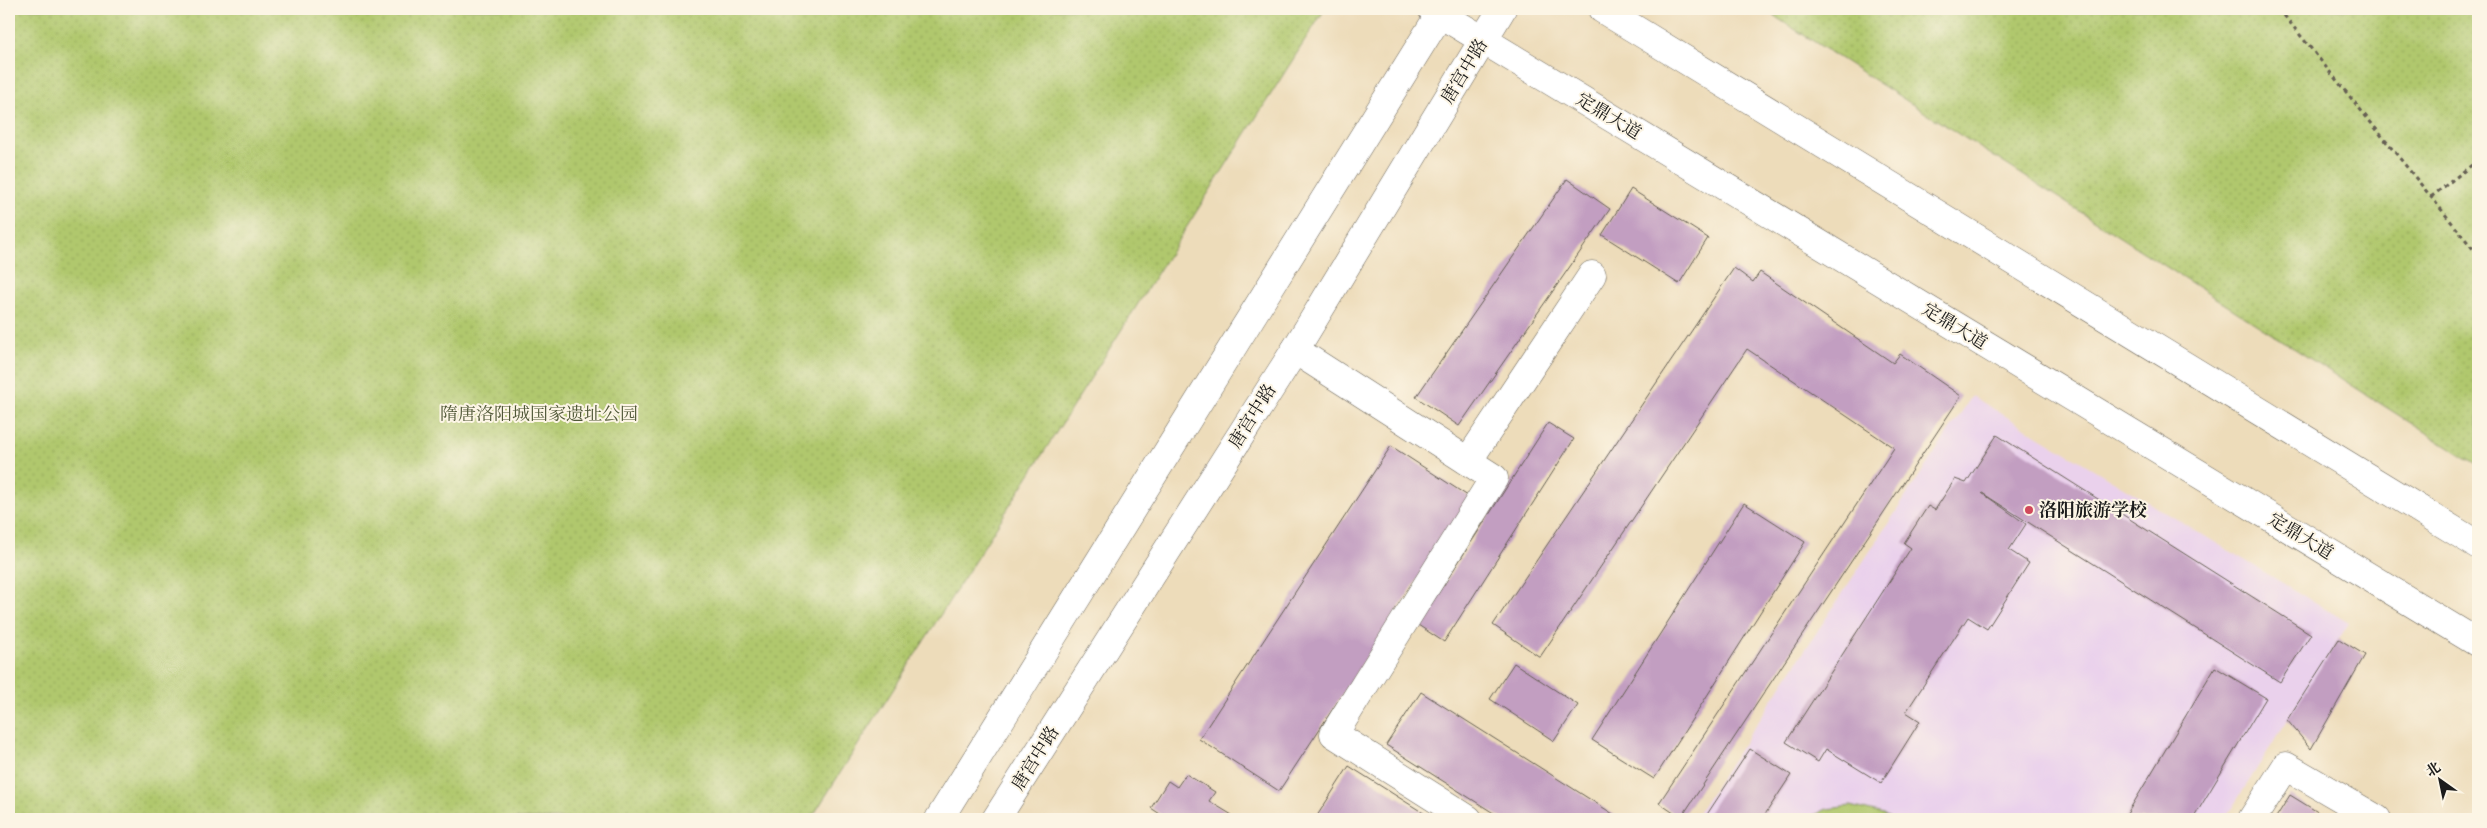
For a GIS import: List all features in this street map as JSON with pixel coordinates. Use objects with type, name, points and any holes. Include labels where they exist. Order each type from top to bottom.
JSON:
[{"type":"main road","name":"唐宫中路","points":[[996,819],[1294,350],[1502,9]]},
{"type":"main road","points":[[1602,9],[2478,546]]},
{"type":"main road","name":"定鼎大道","points":[[1438,10],[1483,40],[2478,643]]},
{"type":"main road","points":[[938,819],[1438,10]]},
{"type":"main road","points":[[1468,461],[1592,275]]},
{"type":"main road","points":[[1294,350],[1494,478],[1334,734],[1468,819]]},
{"type":"main road","points":[[2252,819],[2286,766],[2377,819]]},
{"type":"path","points":[[2278,9],[2478,255]]},
{"type":"path","points":[[2431,197],[2478,160]]},
{"type":"shaded area","name":"洛阳旅游学校","points":[[1972,396],[2349,623],[2225,819],[1694,819]]},
{"type":"green space","name":"隋唐洛阳城国家遗址公园","points":[[9,9],[1325,9],[811,819],[9,819]]},
{"type":"green space","points":[[1763,9],[2478,9],[2478,466]]},
{"type":"green space","points":[[1851,806],[1883,814],[1891,819],[1806,819],[1827,809]]},
{"type":"building","points":[[1567,179],[1610,209],[1459,426],[1416,397]]},
{"type":"building","points":[[1631,189],[1708,238],[1679,284],[1602,235]]},
{"type":"building","points":[[1734,268],[1753,282],[1760,272],[1893,363],[1900,354],[1961,396],[1681,818],[1659,803],[1894,448],[1747,349],[1540,657],[1493,625]]},
{"type":"building","points":[[1548,423],[1574,439],[1444,642],[1418,625]]},
{"type":"building","points":[[1997,435],[2311,634],[2280,682],[1982,493],[2026,524],[2009,550],[2029,563],[1987,629],[1968,617],[1906,712],[1920,721],[1881,783],[1826,749],[1818,762],[1786,742],[1911,548],[1904,543],[1928,506],[1935,510],[1955,479],[1966,483]]},
{"type":"building","points":[[1391,446],[1471,498],[1279,791],[1199,739]]},
{"type":"building","points":[[1744,503],[1805,542],[1654,779],[1592,740]]},
{"type":"building","points":[[2339,639],[2365,655],[2311,749],[2287,720]]},
{"type":"building","points":[[1514,663],[1578,705],[1554,741],[1490,699]]},
{"type":"building","points":[[2215,667],[2266,698],[2193,819],[2124,819]]},
{"type":"building","points":[[1421,692],[1621,819],[1503,819],[1386,745]]},
{"type":"building","points":[[1750,749],[1791,775],[1762,819],[1704,819]]},
{"type":"building","points":[[1349,766],[1433,819],[1315,819]]},
{"type":"building","points":[[1186,774],[1215,792],[1209,801],[1232,815],[1230,819],[1156,819],[1160,814],[1151,808],[1168,781],[1177,787]]},
{"type":"building","points":[[2290,795],[2329,819],[2275,819]]},
{"type":"place","name":"洛阳旅游学校","points":[[2029,510]]}]
